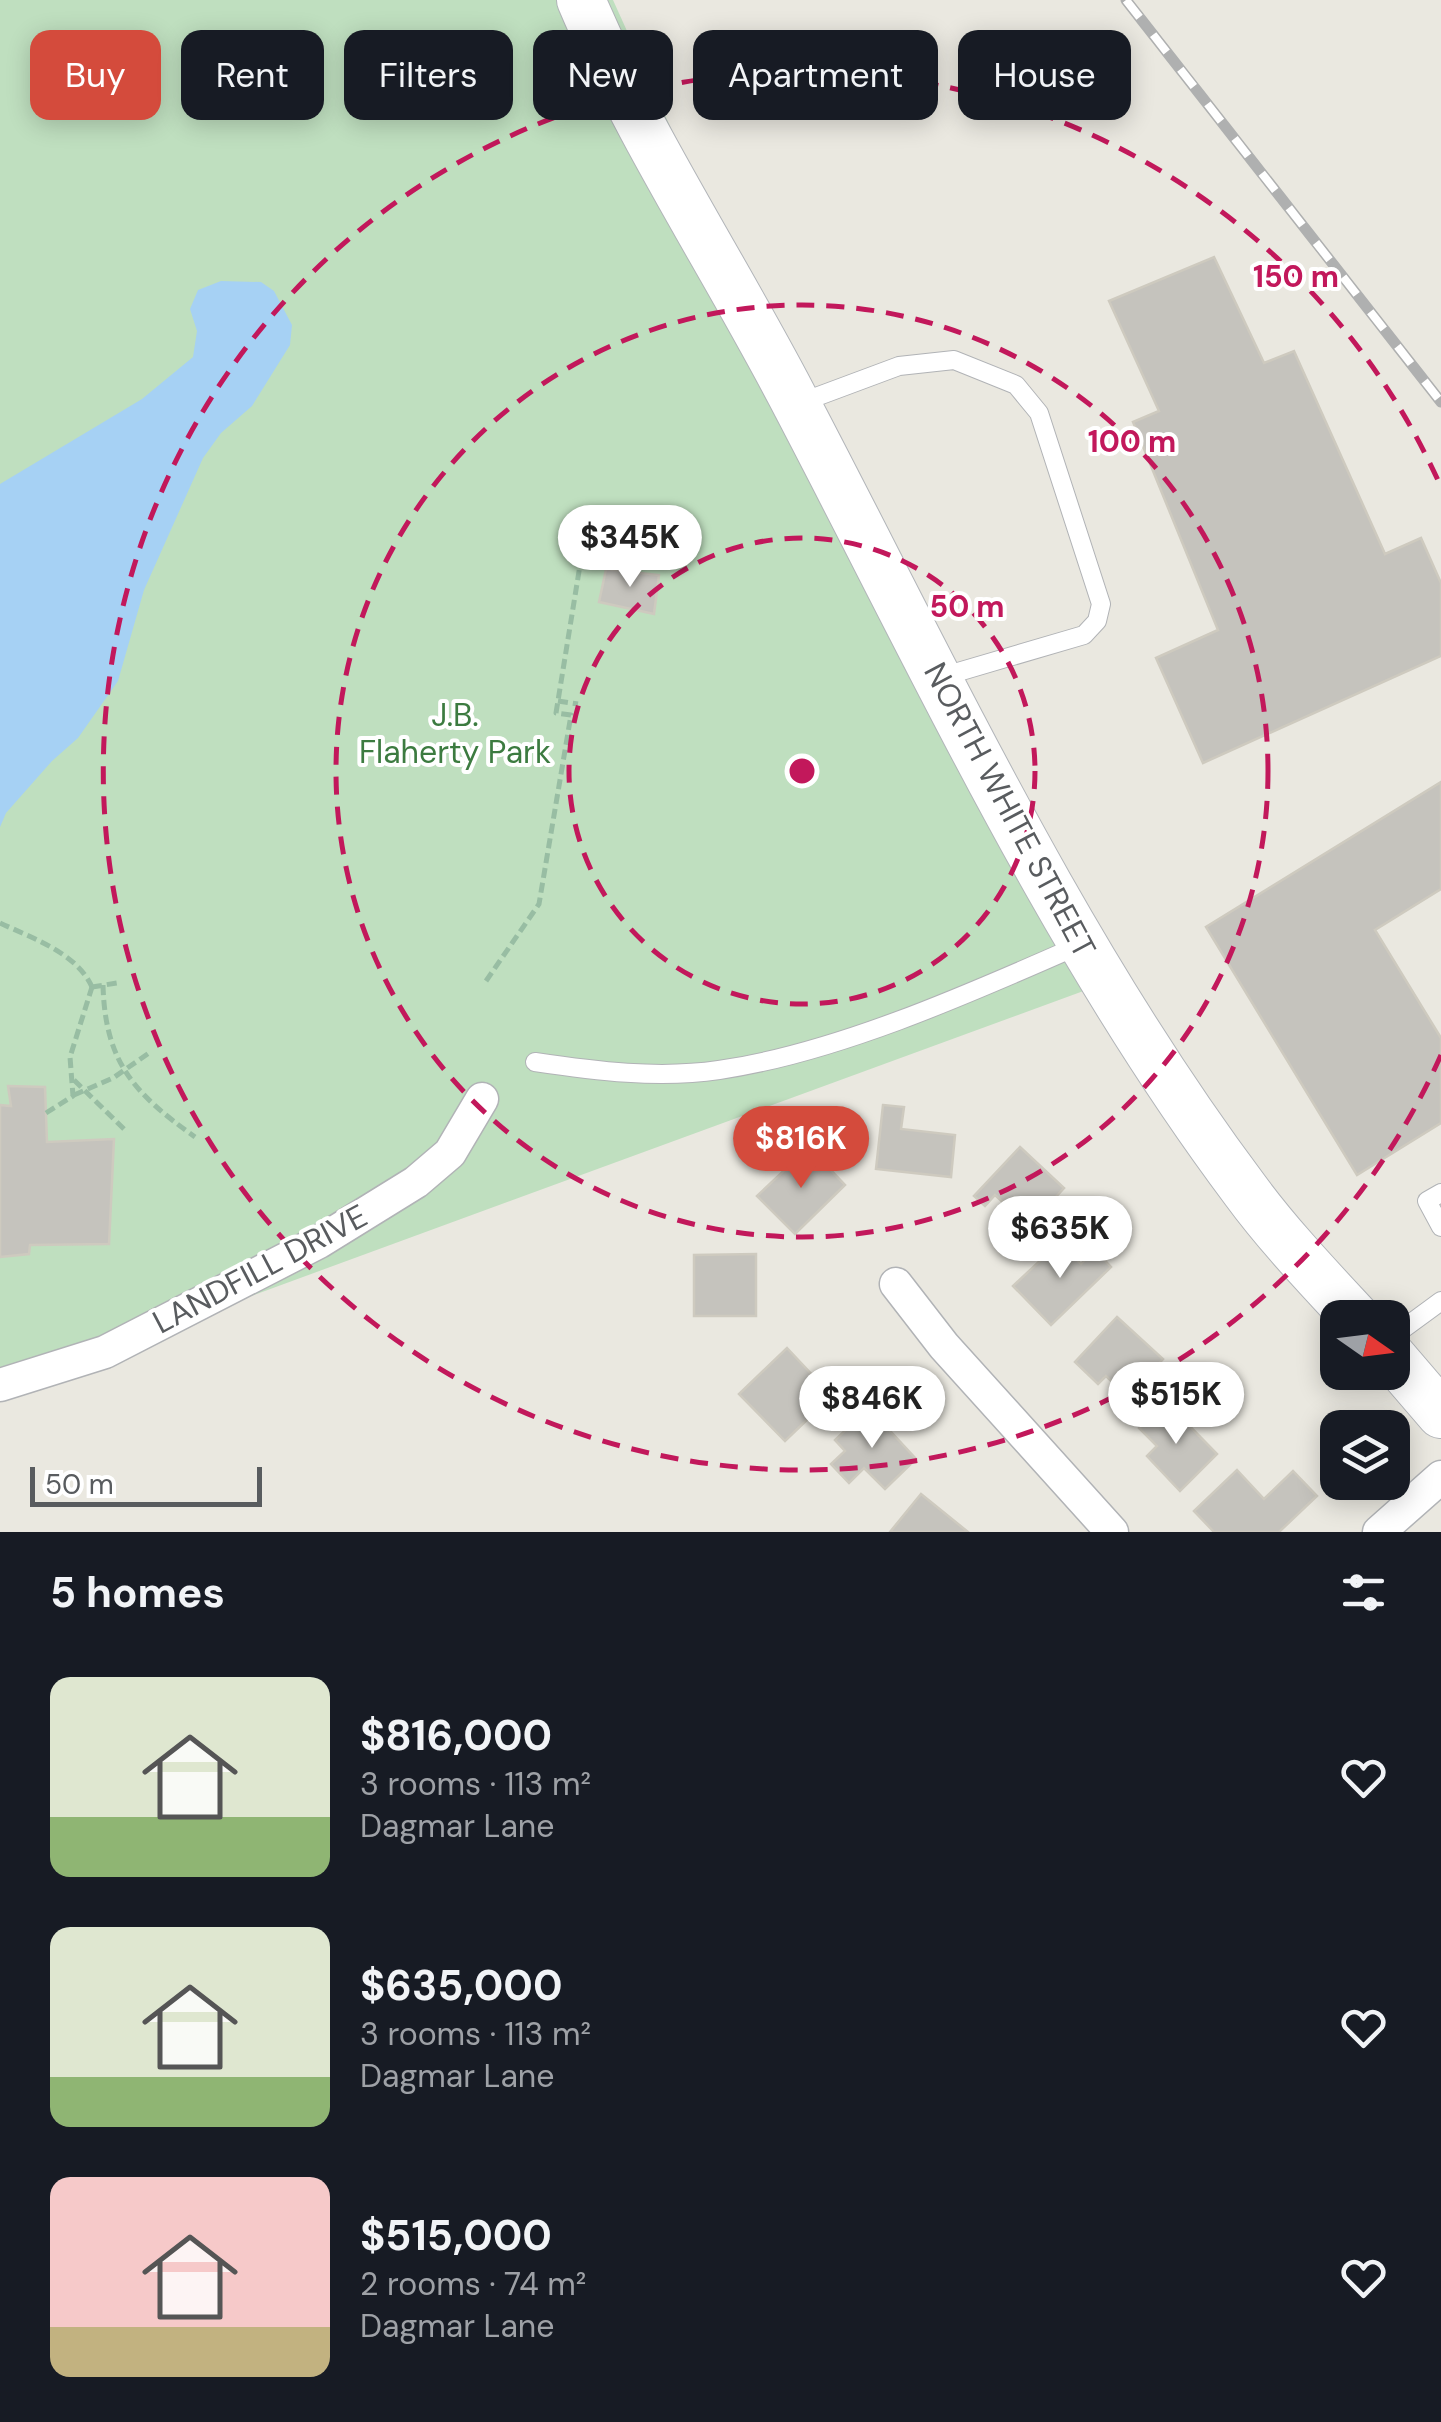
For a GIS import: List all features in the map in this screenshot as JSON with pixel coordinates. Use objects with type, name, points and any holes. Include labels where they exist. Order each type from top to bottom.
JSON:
[{"type":"main road","name":"NORTH WHITE STREET","points":[[581,0],[613,75],[796,404],[1082,944],[1152,1056],[1246,1192],[1340,1300]]},
{"type":"main road","points":[[1410,1378],[1441,1414]]},
{"type":"street","name":"LANDFILL DRIVE","points":[[0,1385],[105,1352],[319,1242],[416,1182],[450,1153],[482,1099]]},
{"type":"street","points":[[896,1284],[944,1346],[1112,1532]]},
{"type":"street","points":[[1379,1532],[1441,1477]]},
{"type":"lane","points":[[796,404],[899,366],[954,360],[1016,385],[1039,413],[1101,604],[1098,621],[1084,635],[938,678]]},
{"type":"lane","points":[[535,1062],[604,1072],[718,1070],[817,1047],[939,1004],[1082,944]]},
{"type":"lane","points":[[1441,1193],[1428,1201],[1441,1227]]},
{"type":"lane","points":[[1410,1324],[1441,1301]]},
{"type":"path","points":[[486,982],[539,904],[550,859],[571,715],[556,713],[581,559]]},
{"type":"path","points":[[561,626],[570,627]]},
{"type":"path","points":[[558,700],[578,704]]},
{"type":"path","points":[[0,923],[66,956],[87,975],[92,987],[70,1057],[72,1096]]},
{"type":"path","points":[[92,987],[117,983]]},
{"type":"path","points":[[103,985],[114,1051],[133,1086],[195,1136]]},
{"type":"path","points":[[46,1113],[126,1070],[149,1053]]},
{"type":"path","points":[[74,1080],[126,1132]]},
{"type":"green space","name":"J.B. Flaherty Park","points":[[0,0],[613,0],[627,30],[533,30],[533,120],[667,120],[790,392],[1108,982],[0,1388]]},
{"type":"water","points":[[221,281],[261,282],[274,291],[292,325],[290,345],[252,406],[221,433],[203,458],[144,590],[118,681],[78,738],[6,813],[0,827],[0,484],[142,399],[193,357],[197,331],[190,309],[198,290]]},
{"type":"building","points":[[1214,257],[1264,363],[1294,351],[1385,554],[1421,538],[1441,583],[1441,656],[1203,763],[1156,658],[1218,630],[1133,422],[1159,411],[1109,301]]},
{"type":"building","points":[[606,569],[659,575],[654,614],[599,602]]},
{"type":"building","points":[[1441,782],[1441,889],[1375,930],[1441,1038],[1441,1123],[1357,1175],[1206,927]]},
{"type":"building","points":[[8,1086],[45,1087],[47,1142],[114,1139],[109,1244],[30,1245],[29,1254],[0,1257],[0,1105],[11,1106]]},
{"type":"building","points":[[883,1105],[904,1107],[901,1129],[955,1135],[951,1177],[876,1169]]},
{"type":"building","points":[[809,1147],[845,1185],[795,1234],[757,1196]]},
{"type":"building","points":[[1020,1147],[1064,1188],[1029,1226],[995,1195],[985,1206],[974,1196]]},
{"type":"building","points":[[1060,1242],[1081,1264],[1095,1250],[1111,1267],[1051,1325],[1013,1286]]},
{"type":"building","points":[[756,1254],[756,1316],[694,1316],[694,1255]]},
{"type":"building","points":[[1117,1317],[1163,1359],[1128,1397],[1106,1376],[1098,1384],[1075,1362]]},
{"type":"building","points":[[787,1348],[832,1396],[785,1441],[739,1394]]},
{"type":"building","points":[[1166,1402],[1217,1454],[1180,1491],[1147,1456],[1157,1446],[1139,1428]]},
{"type":"building","points":[[869,1408],[916,1459],[885,1489],[864,1468],[849,1483],[831,1464],[845,1451],[835,1440]]},
{"type":"building","points":[[1237,1470],[1264,1499],[1293,1471],[1317,1496],[1279,1532],[1214,1532],[1194,1511]]},
{"type":"building","points":[[921,1494],[968,1532],[890,1532]]},
{"type":"railway","points":[[1126,0],[1441,402]]}]
